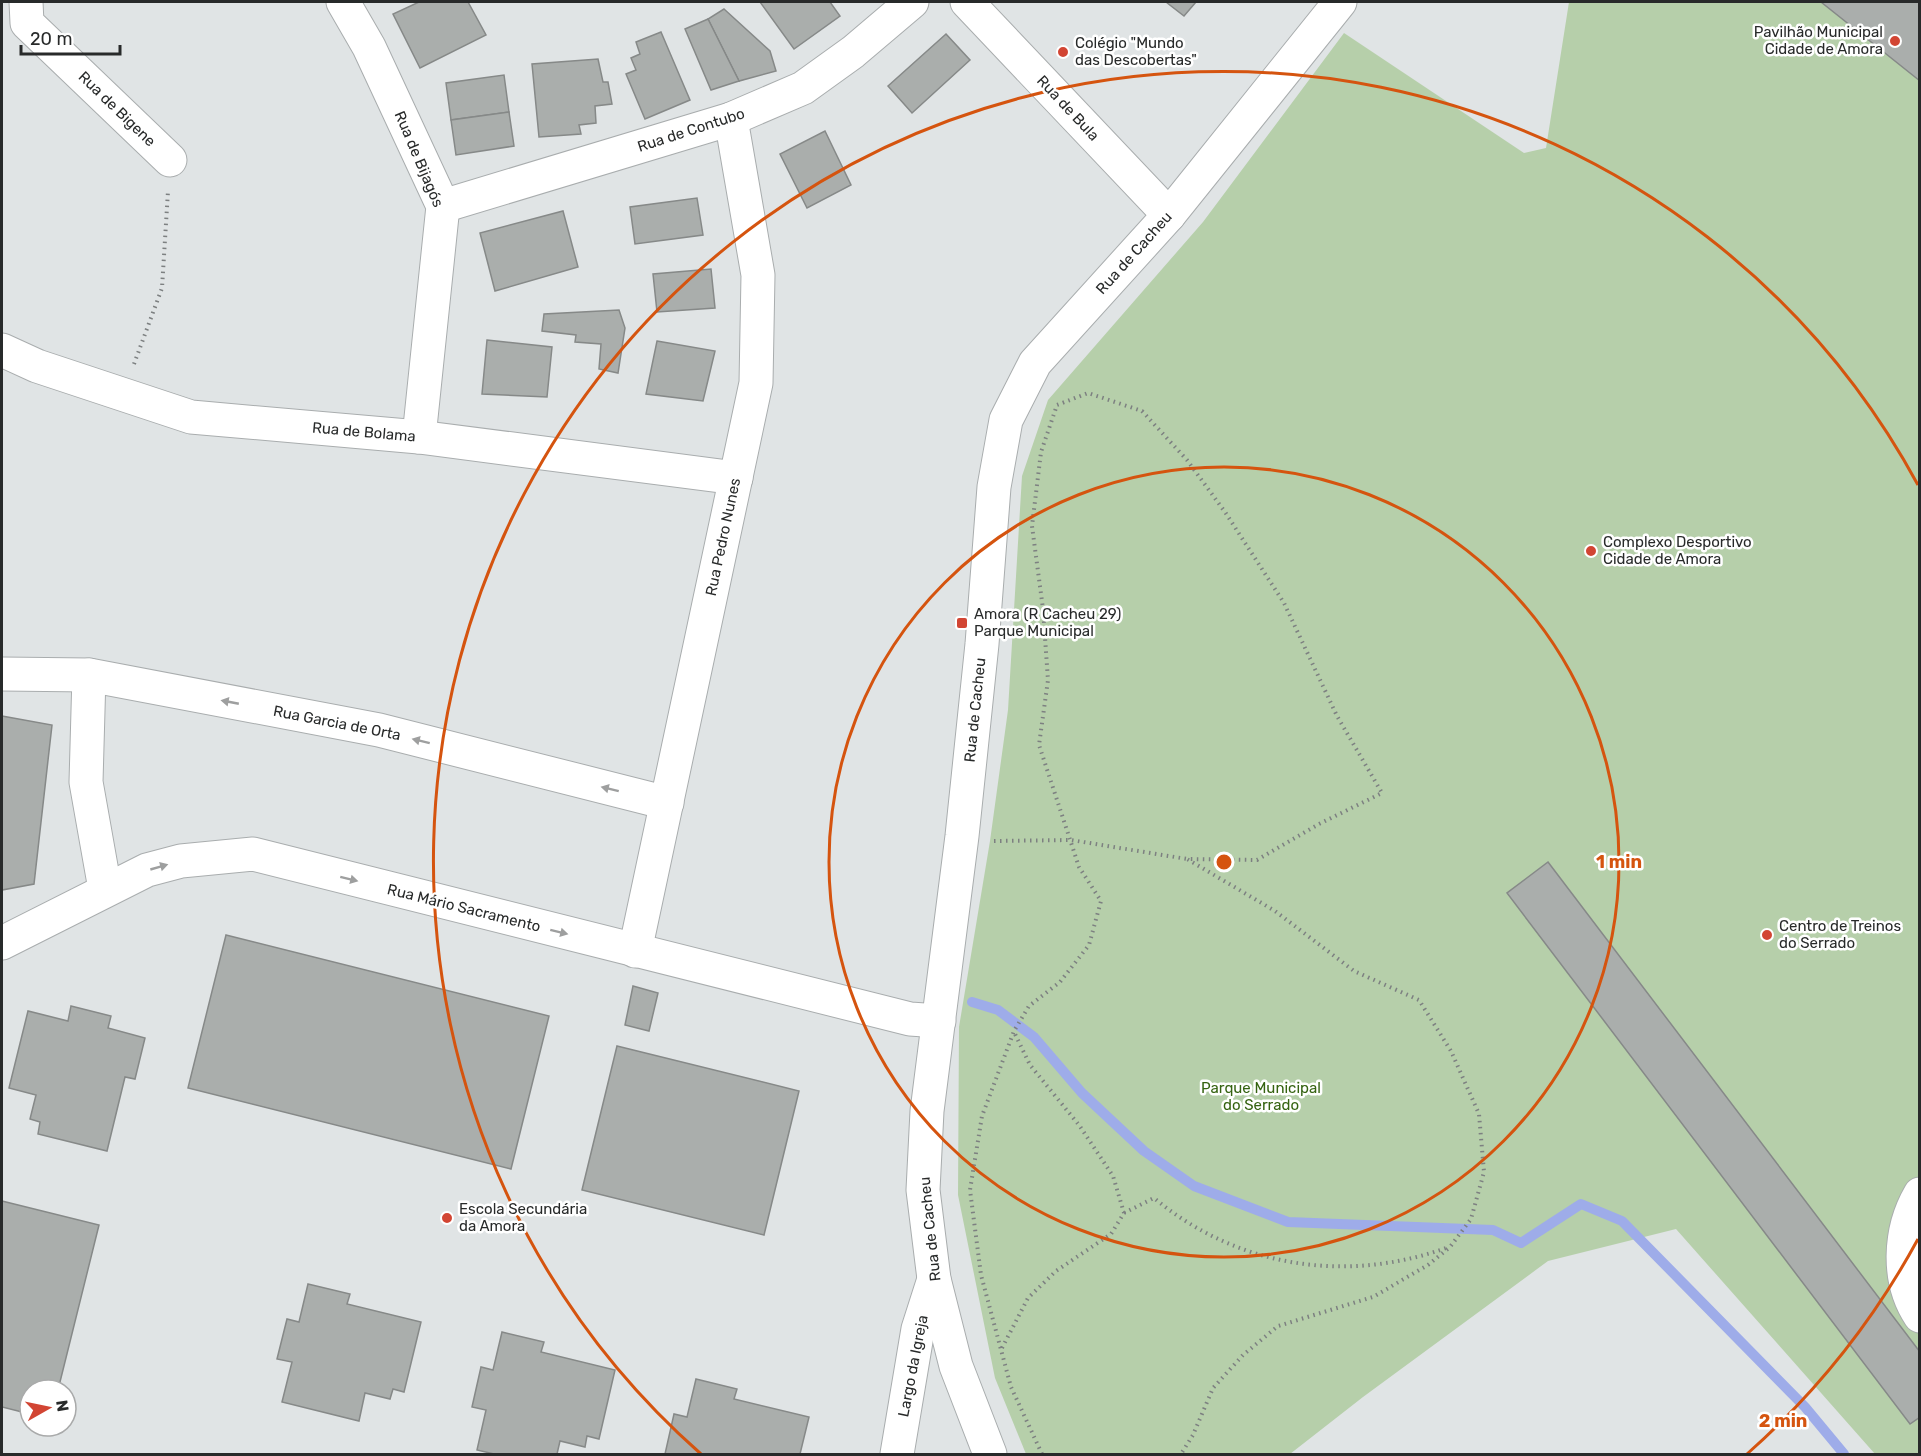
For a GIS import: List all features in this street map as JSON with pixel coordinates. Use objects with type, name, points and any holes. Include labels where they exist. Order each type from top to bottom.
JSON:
[{"type":"street","name":"Rua de Bigene","points":[[26,2],[27,23],[170,160]]},
{"type":"street","name":"Rua de Bijagós","points":[[343,2],[369,48],[443,207],[419,437]]},
{"type":"street","name":"Rua de Contubo","points":[[443,207],[731,119],[803,88],[853,52],[912,2]]},
{"type":"street","name":"Rua de Bula","points":[[967,2],[1169,215]]},
{"type":"street","name":"Rua de Cacheu","points":[[990,1455],[956,1366],[934,1279],[923,1190],[927,1111],[982,644],[994,487],[1006,420],[1035,363],[1169,215],[1340,2]]},
{"type":"street","name":"Rua Pedro Nunes","points":[[635,951],[756,383],[758,275],[731,119]]},
{"type":"street","name":"Rua de Bolama","points":[[2,350],[37,366],[191,417],[419,437],[736,478]]},
{"type":"street","name":"Rua Garcia de Orta","points":[[2,674],[90,675],[379,730],[667,803]]},
{"type":"street","points":[[90,675],[86,782],[105,889]]},
{"type":"street","name":"Rua Mário Sacramento","points":[[2,943],[105,889],[147,870],[181,861],[253,854],[910,1019],[939,1021]]},
{"type":"street","points":[[1920,1194],[1908,1221],[1903,1265],[1907,1289],[1920,1316]]},
{"type":"street","name":"Largo da Igreja","points":[[897,1455],[918,1329],[934,1279]]},
{"type":"path","points":[[123,394],[162,288],[170,160]]},
{"type":"path","points":[[990,841],[1071,840],[1187,859],[1257,860],[1319,824],[1382,793],[1337,716],[1284,603],[1225,512],[1187,460],[1142,411],[1088,393],[1057,405],[1041,452],[1032,526],[1043,609],[1048,680],[1039,745],[1071,840],[1079,867],[1101,901],[1089,945],[1060,982],[1029,1006],[1014,1030],[982,1116],[970,1190],[981,1275],[1011,1387],[1042,1455]]},
{"type":"path","points":[[1181,1455],[1193,1435],[1213,1388],[1243,1355],[1278,1326],[1373,1297],[1428,1265],[1450,1247],[1463,1233],[1471,1219],[1484,1172],[1479,1114],[1450,1051],[1419,1000],[1354,971],[1275,911],[1187,859]]},
{"type":"path","points":[[1014,1030],[1030,1065],[1079,1125],[1113,1176],[1124,1213]]},
{"type":"path","points":[[1002,1349],[1028,1298],[1056,1271],[1111,1234],[1124,1213],[1154,1197],[1181,1220],[1242,1251],[1303,1265],[1373,1266],[1412,1260],[1450,1247]]},
{"type":"green space","name":"Parque Municipal do Serrado","points":[[1569,2],[1919,2],[1919,1454],[1875,1454],[1676,1229],[1548,1261],[1363,1397],[1290,1454],[1026,1454],[995,1378],[958,1195],[959,1027],[990,841],[1008,710],[1022,476],[1048,400],[1203,222],[1344,33],[1524,153],[1546,148]]},
{"type":"building","points":[[419,2],[468,2],[486,35],[420,68],[393,14]]},
{"type":"building","points":[[760,2],[830,2],[840,16],[794,49]]},
{"type":"building","points":[[1166,2],[1196,2],[1184,16]]},
{"type":"building","name":"Pavilhão Municipal Cidade de Amora","points":[[1821,2],[1920,2],[1920,81]]},
{"type":"building","points":[[724,9],[770,51],[776,71],[739,81],[708,19]]},
{"type":"building","points":[[708,19],[739,81],[711,90],[685,29]]},
{"type":"building","points":[[661,32],[690,100],[645,119],[626,74],[636,70],[631,58],[640,54],[636,42]]},
{"type":"building","points":[[946,34],[970,60],[912,113],[888,86]]},
{"type":"building","points":[[598,59],[603,82],[608,82],[612,104],[595,106],[596,123],[579,125],[581,134],[539,137],[532,64]]},
{"type":"building","points":[[504,75],[509,112],[451,120],[446,83]]},
{"type":"building","points":[[509,112],[514,146],[456,155],[451,120]]},
{"type":"building","points":[[825,131],[851,185],[807,208],[780,154]]},
{"type":"building","points":[[697,198],[703,235],[635,244],[630,207]]},
{"type":"building","points":[[563,211],[578,267],[495,291],[480,233]]},
{"type":"building","points":[[711,269],[715,308],[657,312],[653,274]]},
{"type":"building","points":[[619,310],[625,328],[618,373],[599,369],[601,344],[575,342],[576,335],[542,331],[544,314]]},
{"type":"building","points":[[487,340],[552,347],[547,397],[482,394]]},
{"type":"building","points":[[657,341],[715,351],[703,401],[646,394]]},
{"type":"building","points":[[2,716],[52,725],[34,884],[2,890]]},
{"type":"building","points":[[1548,862],[1920,1352],[1920,1417],[1910,1424],[1507,893]]},
{"type":"building","points":[[226,935],[549,1016],[511,1169],[188,1088]]},
{"type":"building","points":[[633,986],[658,993],[649,1031],[625,1025]]},
{"type":"building","points":[[71,1006],[111,1016],[108,1028],[145,1038],[135,1079],[125,1077],[107,1151],[38,1134],[40,1122],[30,1119],[36,1095],[9,1088],[28,1011],[68,1021]]},
{"type":"building","points":[[617,1046],[799,1091],[764,1235],[582,1190]]},
{"type":"building","points":[[2,1201],[99,1225],[61,1378],[18,1378],[18,1411],[2,1407]]},
{"type":"building","points":[[308,1284],[350,1294],[347,1304],[421,1322],[404,1392],[393,1389],[390,1399],[365,1393],[359,1421],[282,1402],[292,1362],[277,1359],[287,1319],[299,1322]]},
{"type":"building","points":[[502,1332],[544,1342],[541,1352],[615,1370],[599,1439],[587,1436],[585,1447],[560,1441],[557,1454],[494,1454],[477,1450],[486,1410],[472,1407],[481,1367],[493,1370]]},
{"type":"building","points":[[696,1379],[737,1389],[734,1399],[809,1417],[800,1454],[665,1454],[674,1414],[687,1417]]},
{"type":"waterway","points":[[972,1002],[998,1010],[1034,1037],[1082,1093],[1144,1151],[1194,1186],[1288,1222],[1493,1230],[1521,1243],[1581,1204],[1622,1221],[1805,1407],[1844,1454]]},
{"type":"place","name":"Pavilhão Municipal Cidade de Amora","points":[[1895,41]]},
{"type":"place","name":"Colégio \"Mundo das Descobertas\"","points":[[1063,52]]},
{"type":"place","name":"Complexo Desportivo Cidade de Amora","points":[[1591,551]]},
{"type":"place","name":"Amora (R Cacheu 29) Parque Municipal","points":[[962,623]]},
{"type":"place","name":"Centro de Treinos do Serrado","points":[[1767,935]]},
{"type":"place","name":"Escola Secundária da Amora","points":[[447,1218]]}]
